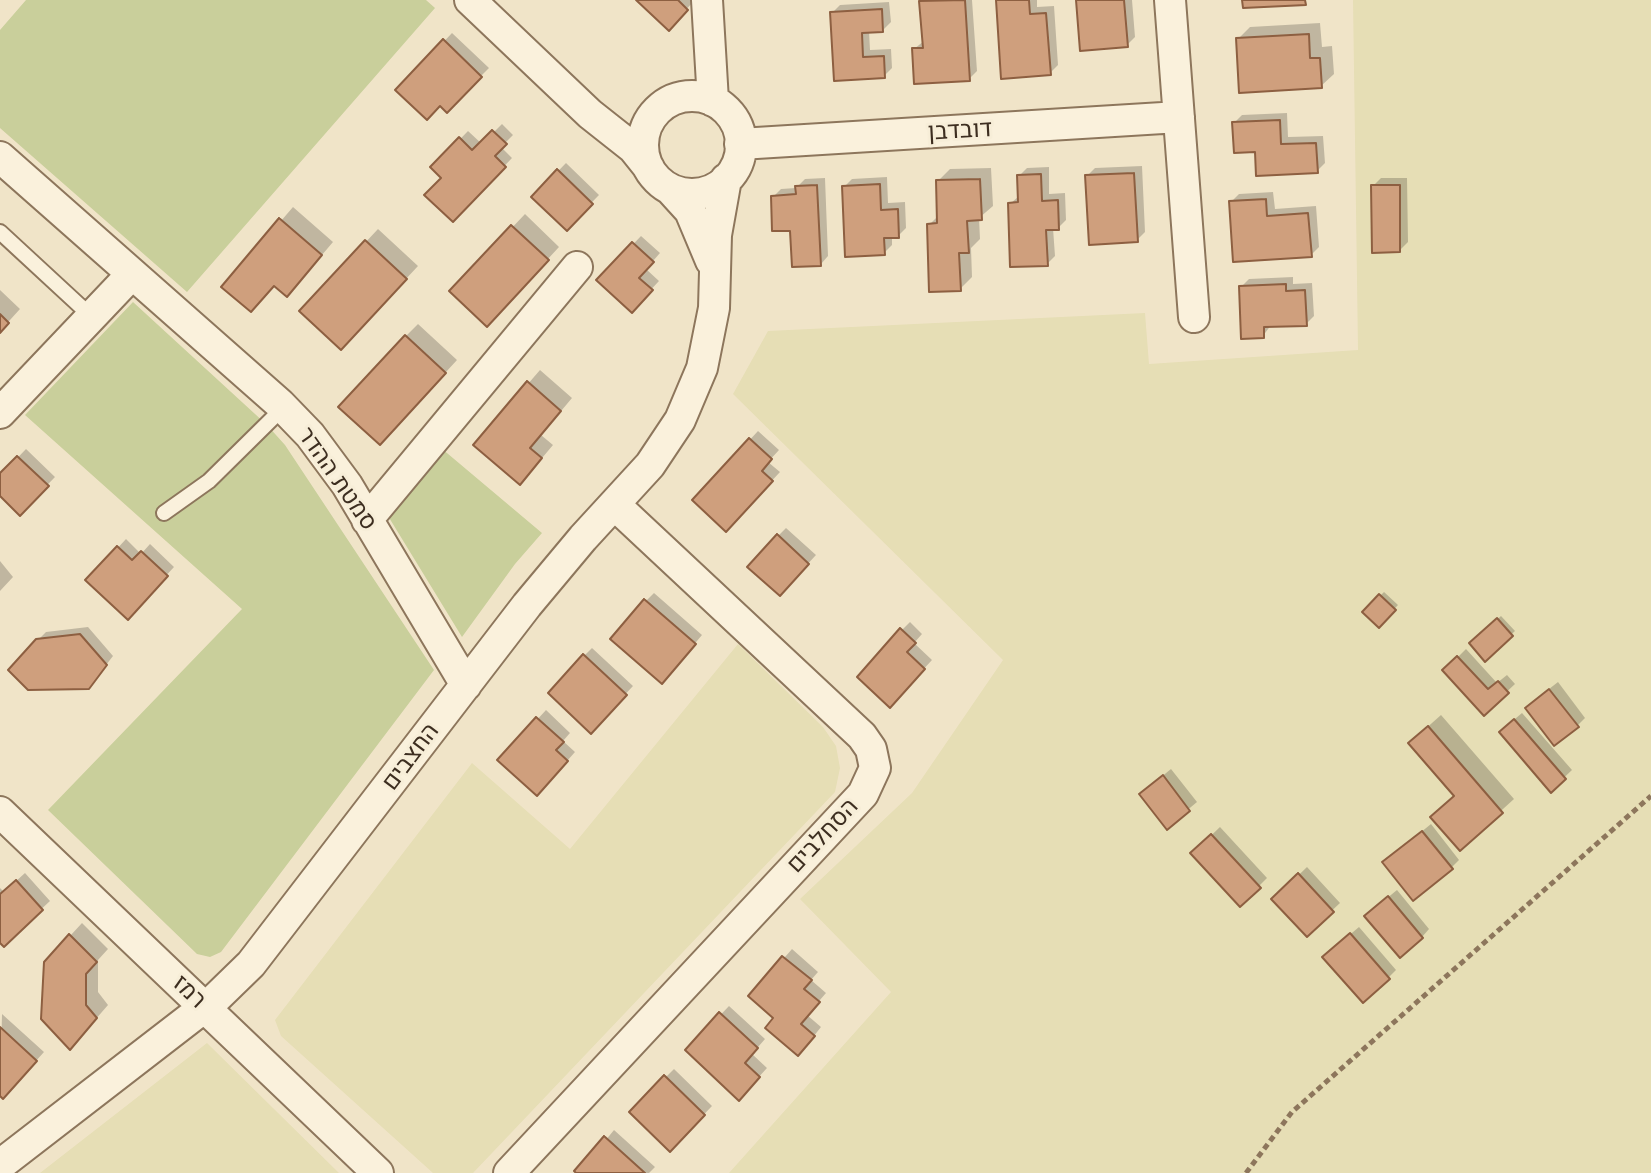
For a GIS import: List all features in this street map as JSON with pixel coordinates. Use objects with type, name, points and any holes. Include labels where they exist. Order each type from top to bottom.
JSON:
[{"type":"street","name":"החצבים","points":[[470,0],[576,101],[633,148],[679,197],[694,220],[715,275]]},
{"type":"street","points":[[707,0],[713,101]]},
{"type":"street","points":[[1170,0],[1194,317]]},
{"type":"street","points":[[683,97],[713,101],[735,122],[740,144],[735,167],[715,188],[700,193],[684,193],[660,178],[644,154],[643,138],[648,123],[669,102],[683,97]]},
{"type":"street","points":[[576,101],[622,112],[657,111]]},
{"type":"street","name":"דובדבן","points":[[740,144],[1179,117]]},
{"type":"street","name":"סמטת ההדר","points":[[0,157],[284,407],[333,465],[466,685]]},
{"type":"street","name":"החצבים","points":[[0,1165],[205,1006],[251,964],[555,571],[666,443],[692,394],[709,339],[718,215],[726,179]]},
{"type":"street","points":[[367,520],[577,267]]},
{"type":"street","points":[[0,413],[132,274]]},
{"type":"street","name":"הסחלבים","points":[[509,1173],[863,794],[875,768],[871,749],[862,736],[615,505]]},
{"type":"street","name":"רמז","points":[[0,812],[378,1173]]},
{"type":"lane","points":[[0,232],[92,317]]},
{"type":"lane","points":[[164,513],[209,481],[284,407]]},
{"type":"path","points":[[1246,1173],[1292,1112],[1651,796]]},
{"type":"shaded area","points":[[1353,0],[1651,0],[1651,1173],[729,1173],[891,992],[800,899],[912,793],[1003,660],[733,394],[768,331],[1145,313],[1149,364],[1358,350]]},
{"type":"shaded area","points":[[738,644],[823,727],[836,746],[840,768],[835,792],[473,1173],[433,1173],[281,1036],[275,1020],[472,763],[570,849]]},
{"type":"shaded area","points":[[207,1043],[339,1173],[40,1173]]},
{"type":"green space","points":[[26,0],[426,0],[435,8],[187,292],[0,128],[0,30]]},
{"type":"green space","points":[[133,302],[285,445],[434,670],[221,952],[210,957],[197,954],[48,810],[242,609],[25,415]]},
{"type":"green space","points":[[441,448],[542,533],[515,564],[462,637],[388,516]]},
{"type":"building","points":[[636,0],[678,0],[688,10],[669,31]]},
{"type":"building","points":[[965,0],[970,81],[914,84],[912,48],[923,48],[919,1]]},
{"type":"building","points":[[996,0],[1029,0],[1030,14],[1046,13],[1051,75],[1001,79]]},
{"type":"building","points":[[1076,0],[1124,0],[1128,47],[1080,51]]},
{"type":"building","points":[[1242,0],[1305,0],[1306,5],[1243,8]]},
{"type":"building","points":[[882,9],[883,32],[862,33],[863,57],[884,56],[885,78],[834,81],[830,12]]},
{"type":"building","points":[[1309,34],[1310,58],[1320,58],[1322,88],[1239,93],[1236,38]]},
{"type":"building","points":[[443,39],[482,77],[447,113],[440,106],[427,120],[395,90]]},
{"type":"building","points":[[1280,120],[1281,144],[1316,143],[1318,173],[1256,176],[1255,152],[1234,153],[1232,122]]},
{"type":"building","points":[[492,130],[507,144],[495,156],[506,167],[453,222],[424,195],[441,178],[430,167],[459,137],[472,150]]},
{"type":"building","points":[[557,169],[593,204],[567,231],[531,197]]},
{"type":"building","points":[[1134,173],[1138,242],[1089,245],[1085,175]]},
{"type":"building","points":[[1041,174],[1042,201],[1058,200],[1059,230],[1046,230],[1048,266],[1010,267],[1008,203],[1018,202],[1017,175]]},
{"type":"building","points":[[980,179],[982,220],[967,221],[969,253],[959,253],[961,291],[929,292],[927,224],[937,223],[936,180]]},
{"type":"building","points":[[880,184],[881,210],[898,209],[899,238],[884,238],[885,255],[845,257],[842,186]]},
{"type":"building","points":[[817,185],[821,266],[792,267],[790,231],[772,231],[771,196],[796,194],[795,186]]},
{"type":"building","points":[[1371,185],[1400,185],[1400,252],[1372,253]]},
{"type":"building","points":[[1266,199],[1267,216],[1308,213],[1312,257],[1233,262],[1229,201]]},
{"type":"building","points":[[279,218],[322,255],[287,297],[274,286],[251,312],[221,287]]},
{"type":"building","points":[[511,225],[549,260],[487,327],[449,291]]},
{"type":"building","points":[[365,240],[407,279],[341,350],[299,311]]},
{"type":"building","points":[[632,242],[654,262],[639,278],[653,290],[632,313],[596,280]]},
{"type":"building","points":[[1286,284],[1286,291],[1305,290],[1307,326],[1264,327],[1264,338],[1241,339],[1239,286]]},
{"type":"building","points":[[0,314],[9,323],[0,333]]},
{"type":"building","points":[[405,335],[446,373],[380,445],[338,407]]},
{"type":"building","points":[[527,381],[561,411],[530,448],[542,458],[520,485],[473,445]]},
{"type":"building","points":[[749,438],[772,459],[762,471],[773,481],[726,532],[692,500]]},
{"type":"building","points":[[17,456],[49,486],[20,516],[0,496],[0,473]]},
{"type":"building","points":[[777,534],[809,564],[780,596],[747,567]]},
{"type":"building","points":[[117,546],[132,560],[141,551],[168,576],[128,620],[85,580]]},
{"type":"building","points":[[1379,594],[1396,610],[1379,628],[1362,612]]},
{"type":"building","points":[[644,599],[696,644],[662,684],[610,639]]},
{"type":"building","points":[[1497,618],[1513,636],[1485,662],[1469,643]]},
{"type":"building","points":[[900,628],[916,643],[907,652],[925,669],[890,708],[857,677]]},
{"type":"building","points":[[80,634],[107,665],[89,689],[28,690],[8,670],[36,639]]},
{"type":"building","points":[[583,654],[627,695],[591,734],[548,693]]},
{"type":"building","points":[[1457,656],[1488,689],[1498,681],[1509,693],[1484,716],[1442,670]]},
{"type":"building","points":[[1549,689],[1579,727],[1554,746],[1525,708]]},
{"type":"building","points":[[536,717],[564,742],[556,750],[568,761],[537,796],[497,760]]},
{"type":"building","points":[[1514,719],[1566,779],[1551,793],[1499,732]]},
{"type":"building","points":[[1428,726],[1503,813],[1460,851],[1430,817],[1454,796],[1408,743]]},
{"type":"building","points":[[1163,775],[1190,811],[1167,830],[1139,794]]},
{"type":"building","points":[[1422,831],[1453,869],[1413,901],[1382,862]]},
{"type":"building","points":[[1211,834],[1261,888],[1240,907],[1190,853]]},
{"type":"building","points":[[1298,873],[1334,912],[1307,937],[1271,899]]},
{"type":"building","points":[[16,880],[43,910],[4,947],[0,943],[0,894]]},
{"type":"building","points":[[1388,896],[1423,938],[1400,958],[1364,916]]},
{"type":"building","points":[[1350,933],[1390,979],[1363,1003],[1322,957]]},
{"type":"building","points":[[69,934],[97,962],[86,974],[86,1005],[97,1018],[70,1050],[41,1019],[44,962]]},
{"type":"building","points":[[782,956],[812,980],[804,989],[820,1002],[801,1024],[815,1036],[798,1056],[765,1028],[773,1018],[748,996]]},
{"type":"building","points":[[719,1012],[758,1048],[745,1063],[760,1077],[739,1101],[685,1050]]},
{"type":"building","points":[[0,1027],[37,1061],[3,1099],[0,1096]]},
{"type":"building","points":[[664,1075],[705,1115],[670,1152],[629,1112]]},
{"type":"building","points":[[604,1136],[645,1173],[576,1173],[574,1171]]}]
